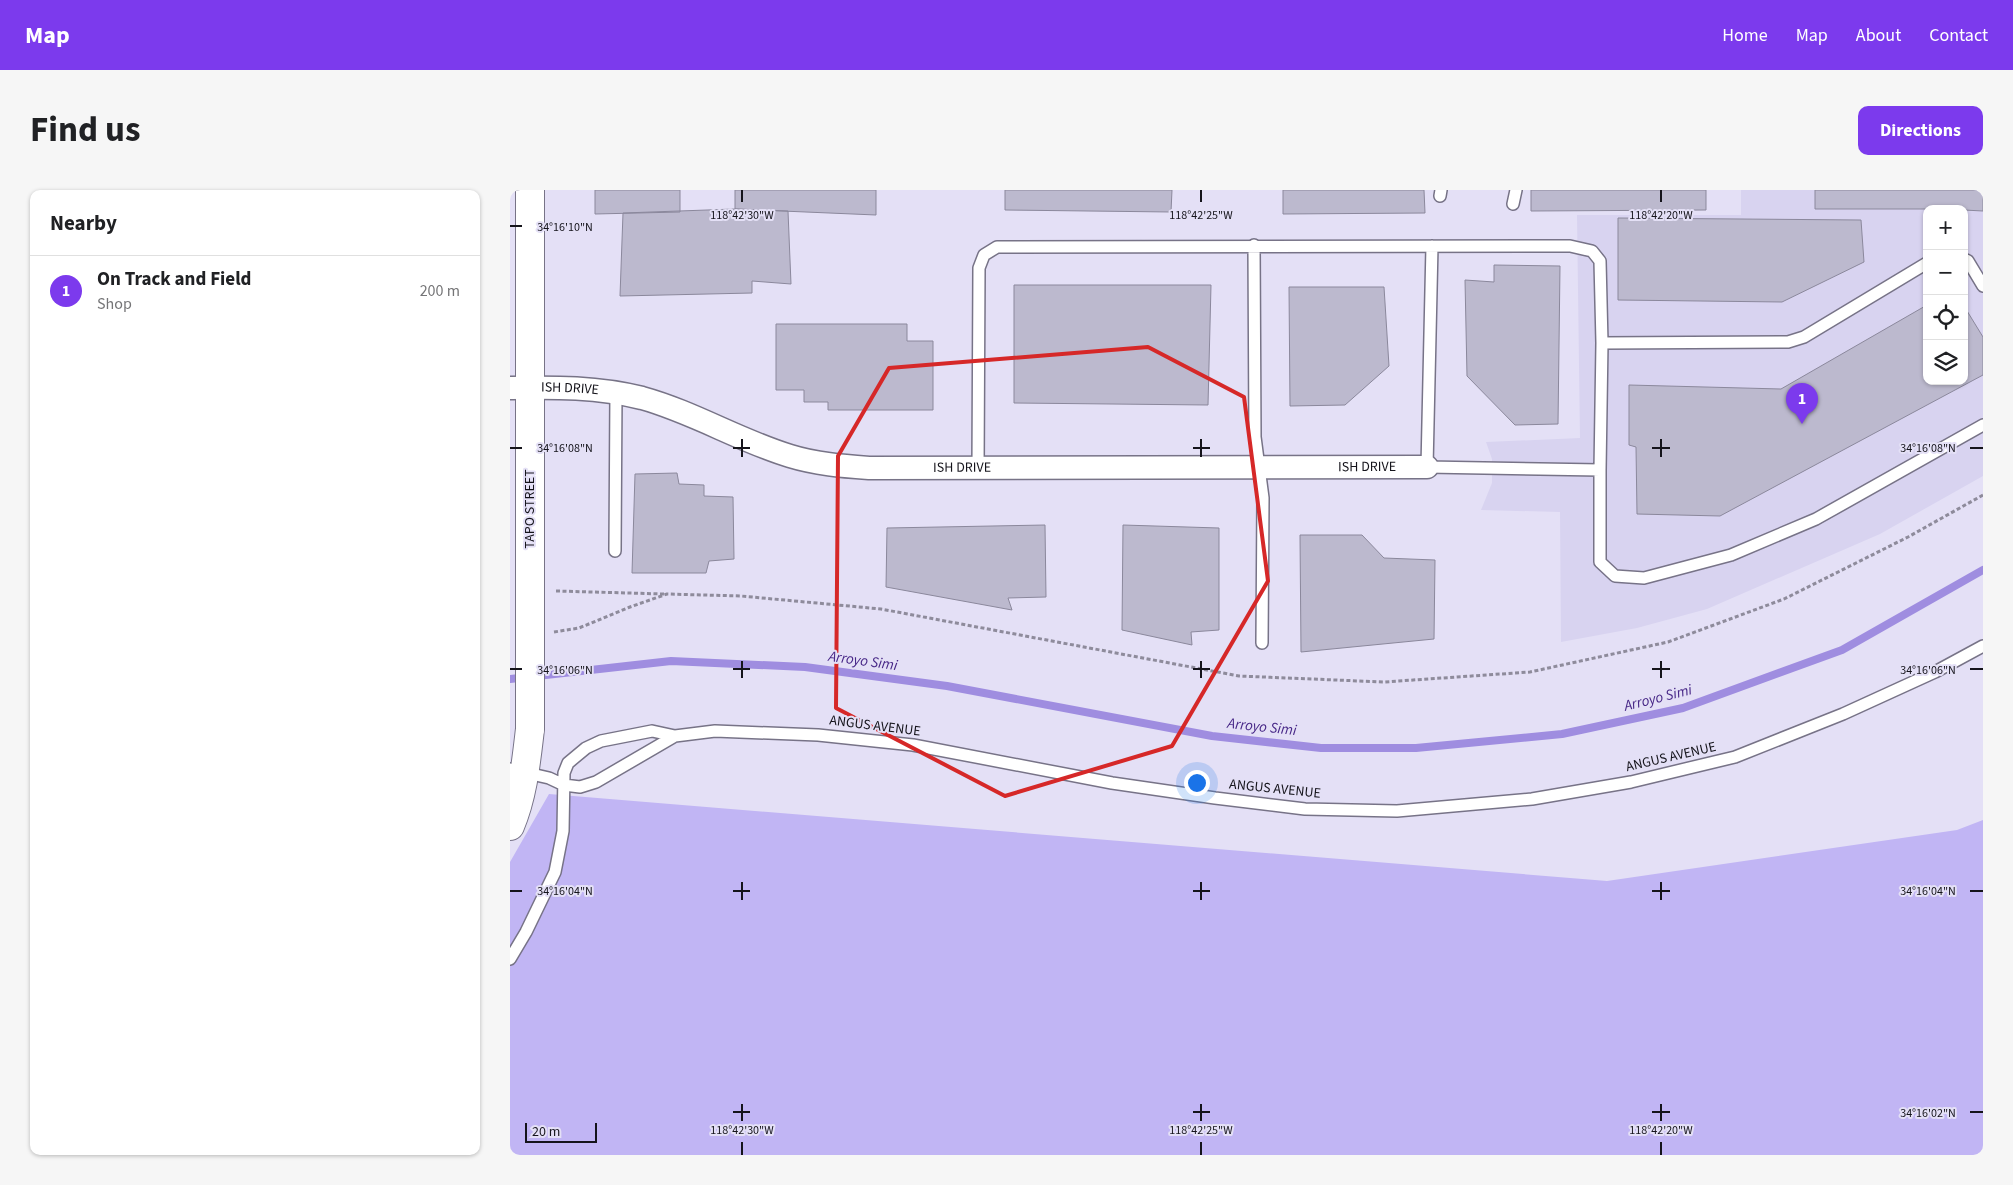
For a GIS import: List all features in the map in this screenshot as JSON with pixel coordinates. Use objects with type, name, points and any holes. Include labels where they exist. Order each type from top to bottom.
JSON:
[{"type":"street","name":"TAPO STREET","points":[[510,826],[516,811],[518,770],[530,729],[530,622],[520,388],[530,190]]},
{"type":"street","name":"ISH DRIVE","points":[[520,388],[570,387],[616,392],[644,399],[790,456],[827,465],[869,468],[978,469],[1426,467]]},
{"type":"lane","points":[[1513,204],[1516,190]]},
{"type":"lane","points":[[1254,245],[1255,437],[1263,498],[1262,643]]},
{"type":"lane","points":[[978,469],[979,268],[984,254],[997,247],[1254,245],[1570,246],[1592,250],[1600,261],[1602,343],[1600,562],[1614,576],[1644,578],[1731,555],[1816,519],[1983,425]]},
{"type":"lane","points":[[1432,246],[1426,467],[1600,470]]},
{"type":"lane","points":[[1968,260],[1983,286]]},
{"type":"lane","points":[[1602,343],[1788,342],[1804,337],[1923,265]]},
{"type":"lane","points":[[615,551],[616,392]]},
{"type":"lane","name":"ANGUS AVENUE","points":[[518,770],[549,778],[564,785],[580,787],[596,782],[675,736],[715,731],[818,735],[913,745],[1112,783],[1305,810],[1397,811],[1532,799],[1631,782],[1735,757],[1851,710],[1935,672],[1983,646]]},
{"type":"lane","points":[[510,959],[526,932],[555,872],[563,831],[564,773],[568,763],[586,748],[601,741],[652,731],[675,736]]},
{"type":"path","points":[[554,591],[667,594]]},
{"type":"highlighted area","points":[[1148,347],[1244,397],[1268,581],[1172,746],[1005,796],[836,708],[838,456],[889,368]]},
{"type":"shaded area","points":[[1741,190],[1983,190],[1983,476],[1880,534],[1707,609],[1637,628],[1561,642],[1560,512],[1481,510],[1492,483],[1492,459],[1486,442],[1580,438],[1577,215],[1741,215]]},
{"type":"shaded area","points":[[549,794],[1607,881],[1957,830],[1983,820],[1983,1155],[510,1155],[510,862]]},
{"type":"building","points":[[595,190],[680,190],[680,212],[595,214]]},
{"type":"building","points":[[735,190],[876,190],[876,215],[735,209]]},
{"type":"building","points":[[1005,190],[1172,190],[1171,212],[1005,210]]},
{"type":"building","points":[[1283,190],[1424,190],[1425,213],[1283,214]]},
{"type":"building","points":[[1531,190],[1706,190],[1706,210],[1531,211]]},
{"type":"building","points":[[1815,190],[1983,190],[1983,211],[1968,210],[1968,205],[1923,205],[1923,209],[1815,209]]},
{"type":"building","points":[[735,209],[788,211],[791,284],[752,281],[752,293],[620,296],[623,213]]},
{"type":"building","points":[[1618,218],[1861,220],[1864,262],[1782,302],[1618,300]]},
{"type":"building","points":[[1494,265],[1560,266],[1558,424],[1515,425],[1467,376],[1465,280],[1494,282]]},
{"type":"building","points":[[1014,285],[1211,285],[1208,405],[1014,403]]},
{"type":"building","points":[[1289,287],[1384,287],[1389,366],[1345,405],[1290,406]]},
{"type":"building","points":[[1923,307],[1923,385],[1964,385],[1720,516],[1637,514],[1636,447],[1629,445],[1629,385],[1781,389]]},
{"type":"building","points":[[1968,313],[1983,337],[1983,375],[1968,383]]},
{"type":"building","points":[[776,324],[907,324],[907,341],[933,341],[933,410],[828,410],[828,402],[804,402],[804,390],[776,390]]},
{"type":"building","points":[[677,473],[679,484],[704,485],[704,496],[733,497],[734,559],[709,561],[706,573],[632,573],[635,474]]},
{"type":"building","points":[[1045,525],[1046,597],[1008,598],[1012,610],[886,587],[887,528]]},
{"type":"building","points":[[1123,525],[1219,528],[1219,630],[1191,632],[1192,645],[1122,630]]},
{"type":"building","points":[[1300,535],[1362,535],[1384,558],[1435,560],[1434,639],[1301,652]]},
{"type":"waterway","name":"Arroyo Simi","points":[[510,679],[671,661],[805,667],[947,686],[1212,736],[1321,748],[1416,748],[1562,734],[1683,708],[1842,650],[1983,570]]},
{"type":"place","name":"On Track and Field","points":[[1802,424]]}]
